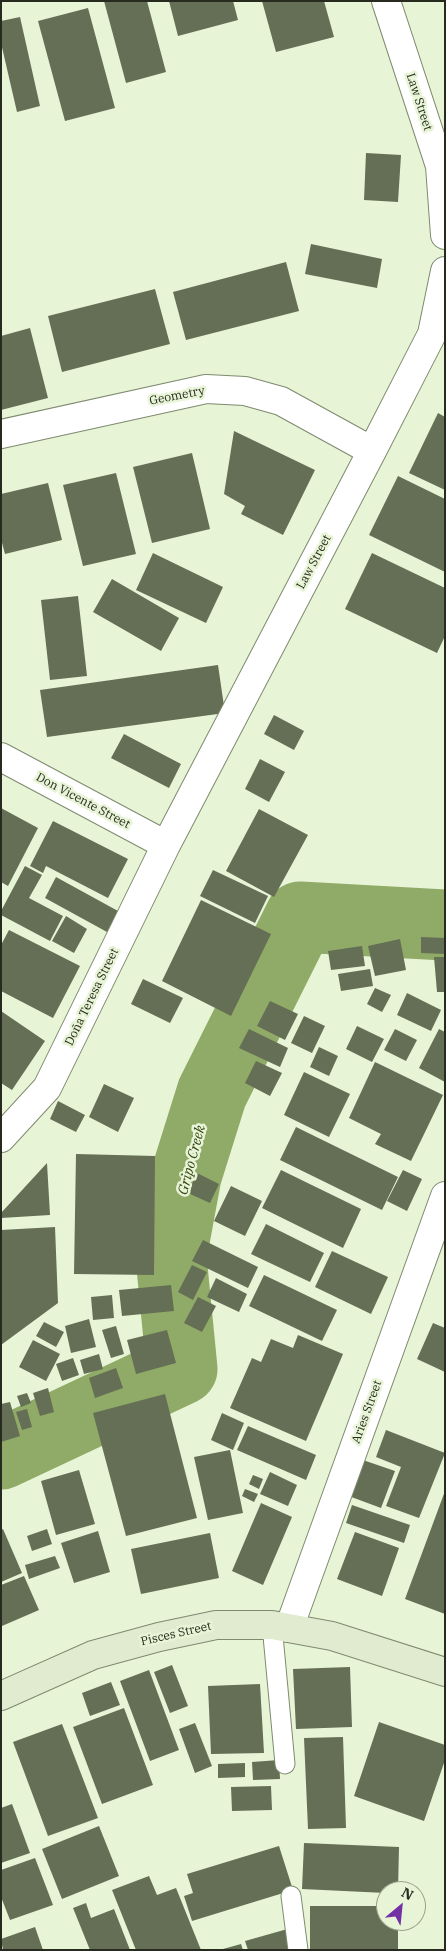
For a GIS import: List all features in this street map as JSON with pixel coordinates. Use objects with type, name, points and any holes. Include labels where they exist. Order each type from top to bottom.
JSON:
[{"type":"street","name":"Law Street","points":[[386,1],[440,166],[445,235]]},
{"type":"street","name":"Law Street","points":[[166,845],[432,334],[445,271]]},
{"type":"street","name":"Geometry","points":[[1,434],[206,389],[246,391],[281,401],[372,451]]},
{"type":"street","name":"Don Vicente Street","points":[[1,757],[166,845]]},
{"type":"street","name":"Doña Teresa Street","points":[[1,1138],[47,1088],[166,845]]},
{"type":"street","name":"Aries Street","points":[[280,1626],[435,1252],[445,1196]]},
{"type":"street","name":"Pisces Street","points":[[1,1696],[93,1655],[158,1637],[216,1625],[280,1626],[332,1636],[445,1672]]},
{"type":"lane","name":"Aries Street","points":[[280,1626],[285,1764]]},
{"type":"lane","points":[[291,1896],[298,1950]]},
{"type":"building","points":[[104,1],[147,1],[166,72],[126,83]]},
{"type":"building","points":[[169,1],[233,1],[238,20],[178,36]]},
{"type":"building","points":[[262,1],[324,1],[334,37],[276,52]]},
{"type":"building","points":[[88,8],[115,108],[65,121],[38,21]]},
{"type":"building","points":[[20,17],[40,106],[17,112],[1,43],[1,21]]},
{"type":"building","points":[[366,153],[401,155],[398,202],[364,200]]},
{"type":"building","points":[[311,244],[382,259],[377,288],[305,274]]},
{"type":"building","points":[[286,262],[299,311],[186,340],[173,292]]},
{"type":"building","points":[[155,289],[170,344],[62,372],[48,316]]},
{"type":"building","points":[[30,328],[48,398],[1,410],[1,336]]},
{"type":"building","points":[[438,413],[445,417],[445,490],[409,473]]},
{"type":"building","points":[[234,431],[315,470],[283,535],[241,514],[245,506],[224,494]]},
{"type":"building","points":[[192,453],[210,529],[152,543],[133,467]]},
{"type":"building","points":[[116,473],[136,554],[83,566],[63,485]]},
{"type":"building","points":[[398,476],[445,499],[445,572],[369,535]]},
{"type":"building","points":[[48,483],[62,540],[5,554],[1,539],[1,494]]},
{"type":"building","points":[[153,553],[223,587],[206,623],[136,590]]},
{"type":"building","points":[[372,553],[445,588],[445,636],[437,653],[345,609]]},
{"type":"building","points":[[112,579],[179,618],[161,651],[93,612]]},
{"type":"building","points":[[78,596],[87,676],[50,680],[41,600]]},
{"type":"building","points":[[218,665],[225,713],[47,737],[40,690]]},
{"type":"building","points":[[274,715],[304,731],[294,750],[264,734]]},
{"type":"building","points":[[124,734],[181,764],[169,788],[111,758]]},
{"type":"building","points":[[260,759],[285,772],[269,802],[245,789]]},
{"type":"building","points":[[1,808],[38,828],[8,886],[1,882]]},
{"type":"building","points":[[259,809],[308,835],[274,897],[226,871]]},
{"type":"building","points":[[53,821],[128,859],[108,898],[46,866],[43,873],[30,866]]},
{"type":"building","points":[[25,866],[42,875],[29,898],[63,916],[50,941],[1,915],[1,911]]},
{"type":"building","points":[[213,870],[268,896],[255,923],[200,896]]},
{"type":"building","points":[[56,877],[118,911],[107,932],[45,898]]},
{"type":"building","points":[[201,900],[271,934],[231,1016],[162,981]]},
{"type":"building","points":[[66,916],[87,929],[74,953],[52,941]]},
{"type":"building","points":[[9,930],[80,966],[53,1018],[1,991],[1,945]]},
{"type":"building","points":[[421,937],[445,938],[445,954],[421,953]]},
{"type":"building","points":[[400,939],[406,970],[375,976],[368,946]]},
{"type":"building","points":[[362,946],[365,966],[331,970],[328,951]]},
{"type":"building","points":[[434,957],[445,957],[445,992],[437,992]]},
{"type":"building","points":[[370,969],[373,986],[341,991],[338,974]]},
{"type":"building","points":[[143,979],[183,998],[170,1023],[131,1004]]},
{"type":"building","points":[[375,988],[391,995],[382,1012],[367,1004]]},
{"type":"building","points":[[407,993],[441,1010],[431,1031],[397,1015]]},
{"type":"building","points":[[270,1001],[298,1014],[285,1040],[257,1026]]},
{"type":"building","points":[[1,1011],[45,1041],[12,1090],[1,1083]]},
{"type":"building","points":[[304,1016],[325,1026],[312,1053],[291,1043]]},
{"type":"building","points":[[357,1026],[384,1039],[372,1062],[346,1049]]},
{"type":"building","points":[[249,1029],[288,1048],[280,1067],[239,1048]]},
{"type":"building","points":[[395,1029],[417,1040],[406,1061],[384,1050]]},
{"type":"building","points":[[439,1029],[445,1032],[445,1082],[419,1068]]},
{"type":"building","points":[[319,1047],[338,1056],[329,1076],[310,1067]]},
{"type":"building","points":[[256,1061],[282,1073],[270,1096],[245,1083]]},
{"type":"building","points":[[375,1062],[443,1095],[411,1161],[375,1144],[381,1134],[349,1118]]},
{"type":"building","points":[[304,1072],[350,1094],[329,1137],[284,1115]]},
{"type":"building","points":[[104,1084],[134,1098],[118,1132],[89,1117]]},
{"type":"building","points":[[58,1101],[85,1115],[76,1132],[50,1119]]},
{"type":"building","points":[[296,1127],[398,1177],[382,1210],[280,1160]]},
{"type":"building","points":[[76,1154],[155,1156],[154,1275],[74,1274]]},
{"type":"building","points":[[47,1163],[50,1215],[1,1218],[1,1213]]},
{"type":"building","points":[[281,1170],[361,1209],[343,1248],[262,1208]]},
{"type":"building","points":[[403,1170],[422,1179],[407,1211],[387,1201]]},
{"type":"building","points":[[197,1173],[219,1184],[210,1203],[188,1193]]},
{"type":"building","points":[[231,1186],[262,1201],[245,1236],[214,1221]]},
{"type":"building","points":[[266,1224],[324,1253],[310,1282],[251,1254]]},
{"type":"building","points":[[55,1227],[58,1303],[1,1345],[1,1230]]},
{"type":"building","points":[[203,1240],[258,1267],[248,1288],[192,1261]]},
{"type":"building","points":[[332,1251],[388,1277],[371,1314],[315,1287]]},
{"type":"building","points":[[192,1265],[207,1272],[193,1300],[178,1292]]},
{"type":"building","points":[[264,1275],[337,1310],[322,1341],[249,1306]]},
{"type":"building","points":[[216,1278],[247,1294],[239,1312],[207,1297]]},
{"type":"building","points":[[171,1285],[174,1311],[122,1316],[119,1290]]},
{"type":"building","points":[[112,1295],[114,1318],[93,1320],[91,1297]]},
{"type":"building","points":[[198,1297],[216,1306],[202,1332],[184,1323]]},
{"type":"building","points":[[89,1319],[96,1347],[71,1353],[65,1326]]},
{"type":"building","points":[[44,1322],[64,1332],[56,1347],[36,1336]]},
{"type":"building","points":[[433,1323],[445,1328],[445,1372],[417,1359]]},
{"type":"building","points":[[116,1326],[124,1354],[111,1358],[102,1330]]},
{"type":"building","points":[[167,1330],[176,1363],[136,1374],[127,1340]]},
{"type":"building","points":[[298,1335],[343,1354],[306,1441],[230,1408],[252,1358],[261,1362],[271,1339],[293,1348]]},
{"type":"building","points":[[33,1340],[60,1354],[46,1381],[19,1367]]},
{"type":"building","points":[[99,1354],[103,1369],[84,1374],[80,1360]]},
{"type":"building","points":[[73,1358],[79,1375],[62,1381],[56,1364]]},
{"type":"building","points":[[116,1368],[123,1388],[95,1398],[89,1378]]},
{"type":"building","points":[[48,1388],[54,1412],[40,1416],[33,1393]]},
{"type":"building","points":[[27,1393],[31,1403],[21,1407],[17,1396]]},
{"type":"building","points":[[165,1394],[197,1518],[126,1536],[93,1413]]},
{"type":"building","points":[[10,1402],[20,1436],[1,1442],[1,1404]]},
{"type":"building","points":[[27,1409],[32,1427],[22,1430],[16,1412]]},
{"type":"building","points":[[222,1413],[244,1423],[233,1450],[211,1440]]},
{"type":"building","points":[[248,1426],[316,1455],[306,1480],[237,1450]]},
{"type":"building","points":[[386,1430],[445,1453],[419,1518],[386,1506],[401,1467],[376,1457]]},
{"type":"building","points":[[230,1450],[243,1513],[208,1520],[194,1457]]},
{"type":"building","points":[[360,1459],[395,1471],[381,1508],[346,1495]]},
{"type":"building","points":[[79,1470],[95,1524],[56,1535],[41,1481]]},
{"type":"building","points":[[270,1472],[297,1485],[288,1506],[260,1494]]},
{"type":"building","points":[[253,1475],[263,1479],[259,1489],[249,1484]]},
{"type":"building","points":[[245,1489],[258,1494],[254,1502],[242,1496]]},
{"type":"building","points":[[445,1491],[445,1614],[405,1599]]},
{"type":"building","points":[[261,1503],[292,1517],[263,1585],[232,1571]]},
{"type":"building","points":[[352,1505],[410,1525],[404,1543],[346,1523]]},
{"type":"building","points":[[3,1529],[22,1573],[1,1582],[1,1530]]},
{"type":"building","points":[[47,1529],[52,1544],[32,1551],[27,1536]]},
{"type":"building","points":[[98,1531],[110,1572],[74,1583],[61,1543]]},
{"type":"building","points":[[355,1532],[399,1548],[382,1596],[337,1579]]},
{"type":"building","points":[[210,1533],[219,1578],[141,1594],[131,1549]]},
{"type":"building","points":[[55,1556],[60,1568],[29,1579],[25,1565]]},
{"type":"building","points":[[24,1576],[39,1610],[2,1626],[1,1585]]},
{"type":"building","points":[[172,1665],[188,1706],[170,1713],[154,1672]]},
{"type":"building","points":[[350,1667],[352,1727],[296,1729],[293,1669]]},
{"type":"building","points":[[149,1670],[179,1750],[150,1761],[120,1681]]},
{"type":"building","points":[[111,1682],[120,1705],[90,1716],[82,1693]]},
{"type":"building","points":[[260,1684],[264,1753],[211,1754],[208,1686]]},
{"type":"building","points":[[124,1708],[153,1785],[102,1804],[73,1727]]},
{"type":"building","points":[[379,1722],[445,1745],[445,1760],[424,1821],[354,1796]]},
{"type":"building","points":[[195,1723],[212,1766],[195,1773],[179,1729]]},
{"type":"building","points":[[62,1724],[98,1818],[48,1836],[13,1742]]},
{"type":"building","points":[[343,1737],[346,1828],[308,1829],[304,1738]]},
{"type":"building","points":[[279,1760],[280,1779],[253,1780],[252,1762]]},
{"type":"building","points":[[245,1763],[245,1777],[218,1778],[218,1764]]},
{"type":"building","points":[[271,1786],[272,1810],[232,1811],[231,1787]]},
{"type":"building","points":[[12,1804],[30,1853],[1,1863],[1,1808]]},
{"type":"building","points":[[99,1826],[119,1876],[62,1899],[42,1849]]},
{"type":"building","points":[[304,1843],[399,1847],[398,1881],[376,1881],[376,1893],[302,1889]]},
{"type":"building","points":[[279,1846],[293,1890],[192,1921],[184,1896],[193,1893],[187,1874]]},
{"type":"building","points":[[35,1858],[53,1905],[10,1920],[1,1897],[1,1870]]},
{"type":"building","points":[[149,1876],[157,1895],[176,1888],[201,1950],[136,1950],[112,1890]]},
{"type":"building","points":[[86,1903],[91,1918],[114,1909],[130,1950],[90,1950],[73,1908]]},
{"type":"building","points":[[310,1906],[376,1906],[376,1931],[398,1931],[398,1950],[310,1950]]},
{"type":"building","points":[[35,1927],[43,1950],[3,1950],[1,1939]]},
{"type":"building","points":[[291,1928],[293,1950],[248,1950],[245,1941]]},
{"type":"building","points":[[241,1944],[243,1950],[223,1950],[223,1949]]},
{"type":"waterway","name":"Gripo Creek","points":[[1,1454],[182,1369],[171,1257],[186,1176],[212,1093],[300,917],[445,925]]}]
